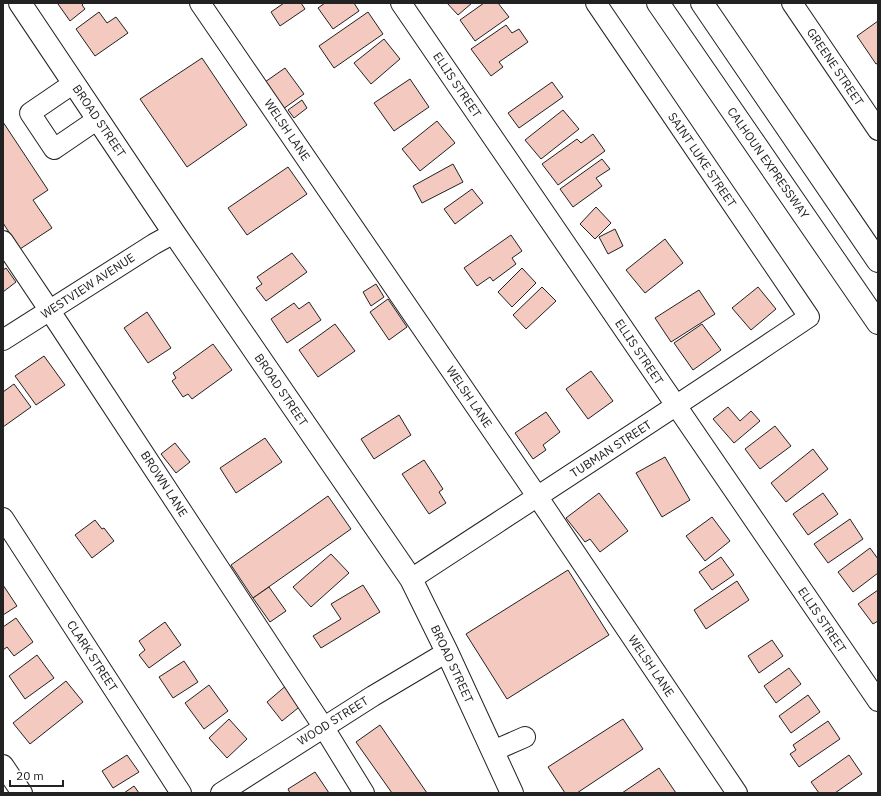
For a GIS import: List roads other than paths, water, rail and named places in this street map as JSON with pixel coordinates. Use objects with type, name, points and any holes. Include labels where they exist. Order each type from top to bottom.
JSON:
[{"type":"main road","name":"BROAD STREET","points":[[20,3],[174,233],[411,580],[447,652],[512,793]]},
{"type":"main road","name":"CALHOUN EXPRESSWAY","points":[[658,3],[878,323]]},
{"type":"main road","points":[[702,3],[878,261]]},
{"type":"street","name":"WELSH LANE","points":[[200,3],[537,496],[737,793]]},
{"type":"street","name":"ELLIS STREET","points":[[401,3],[878,701]]},
{"type":"street","name":"SAINT LUKE STREET","points":[[596,3],[809,317]]},
{"type":"street","name":"GREENE STREET","points":[[792,3],[878,130]]},
{"type":"street","points":[[74,83],[30,113],[54,149],[98,119]]},
{"type":"street","name":"WESTVIEW AVENUE","points":[[3,340],[154,244],[174,233]]},
{"type":"street","name":"BROWN LANE","points":[[3,241],[324,728],[364,793]]},
{"type":"street","name":"TUBMAN STREET","points":[[411,580],[537,496],[676,407],[809,317]]},
{"type":"street","name":"CLARK STREET","points":[[3,518],[181,793]]},
{"type":"street","name":"WOOD STREET","points":[[221,793],[373,696],[447,652]]},
{"type":"street","points":[[492,751],[525,736]]},
{"type":"street","points":[[3,765],[22,793]]}]
